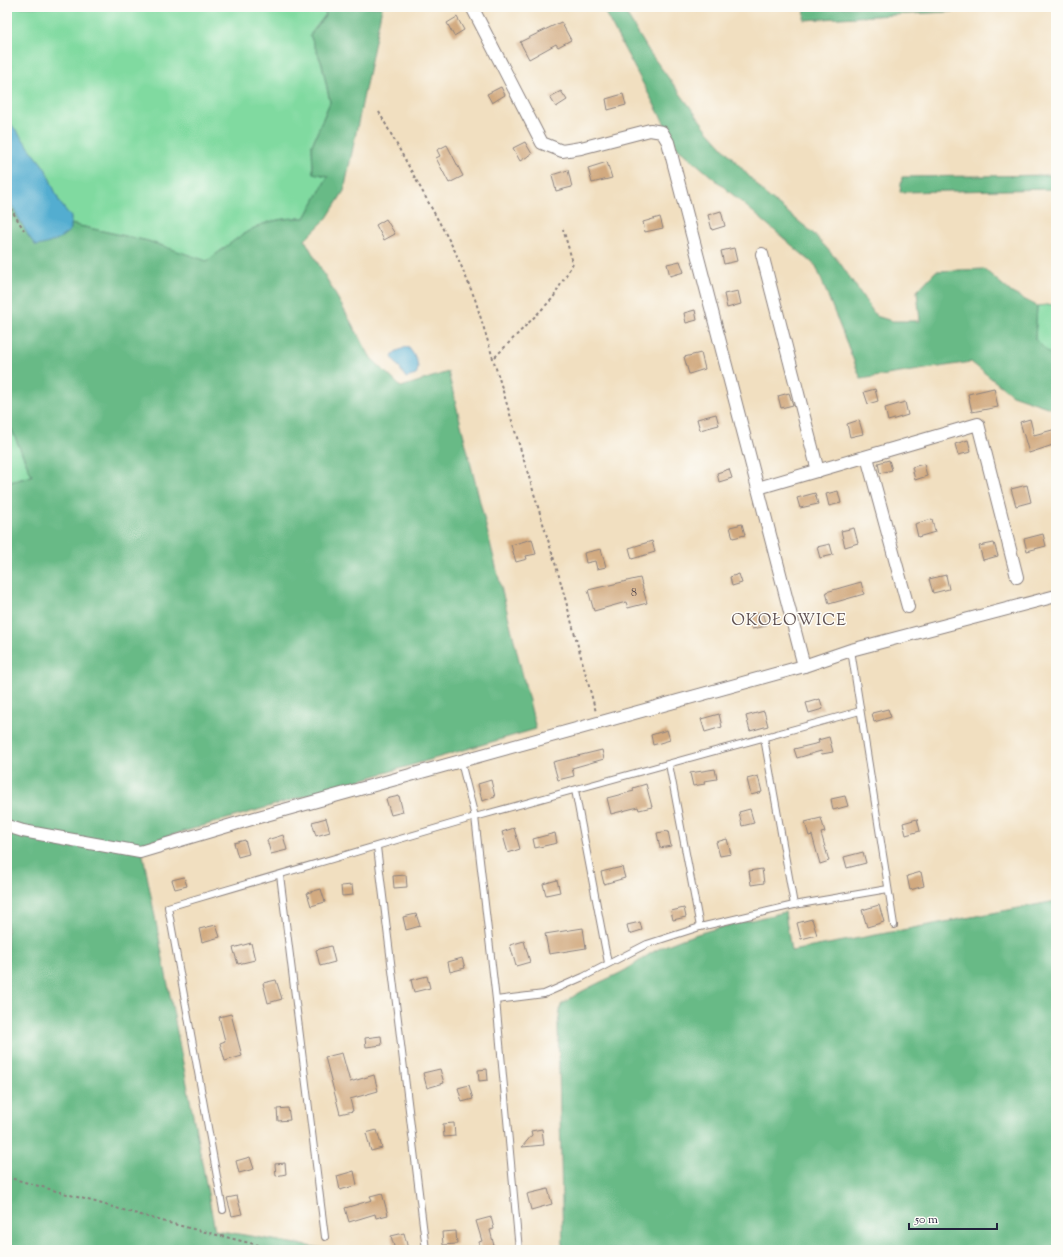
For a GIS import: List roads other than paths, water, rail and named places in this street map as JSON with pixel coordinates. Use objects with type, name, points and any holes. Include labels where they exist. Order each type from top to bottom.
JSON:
[{"type":"street","points":[[472,7],[542,143],[562,151],[581,148],[650,130],[662,132],[668,142],[804,666]]},
{"type":"street","points":[[762,254],[818,471]]},
{"type":"street","points":[[758,488],[978,424],[1018,577]]},
{"type":"street","points":[[867,457],[908,607]]},
{"type":"street","points":[[7,826],[23,831],[140,852],[255,818],[804,666],[851,650],[1056,596]]},
{"type":"lane","points":[[851,650],[894,925]]},
{"type":"lane","points":[[223,1210],[168,907],[475,817],[860,711]]},
{"type":"lane","points":[[764,738],[794,905]]},
{"type":"lane","points":[[461,762],[475,817],[496,1000],[519,1250]]},
{"type":"lane","points":[[669,764],[700,927]]},
{"type":"lane","points":[[575,790],[608,963]]},
{"type":"lane","points":[[378,846],[426,1250]]},
{"type":"lane","points":[[280,875],[325,1237]]},
{"type":"lane","points":[[496,1000],[544,994],[583,977],[647,944],[700,927],[794,905],[888,889]]},
{"type":"water","points":[[7,114],[11,124],[45,168],[60,203],[71,217],[71,229],[59,238],[46,244],[36,246],[29,237],[7,197]]},
{"type":"water","points":[[406,347],[409,348],[415,357],[418,367],[416,375],[406,378],[392,357],[395,352]]},
{"type":"district","name":"OKOŁOWICE","points":[[789,621]]}]
